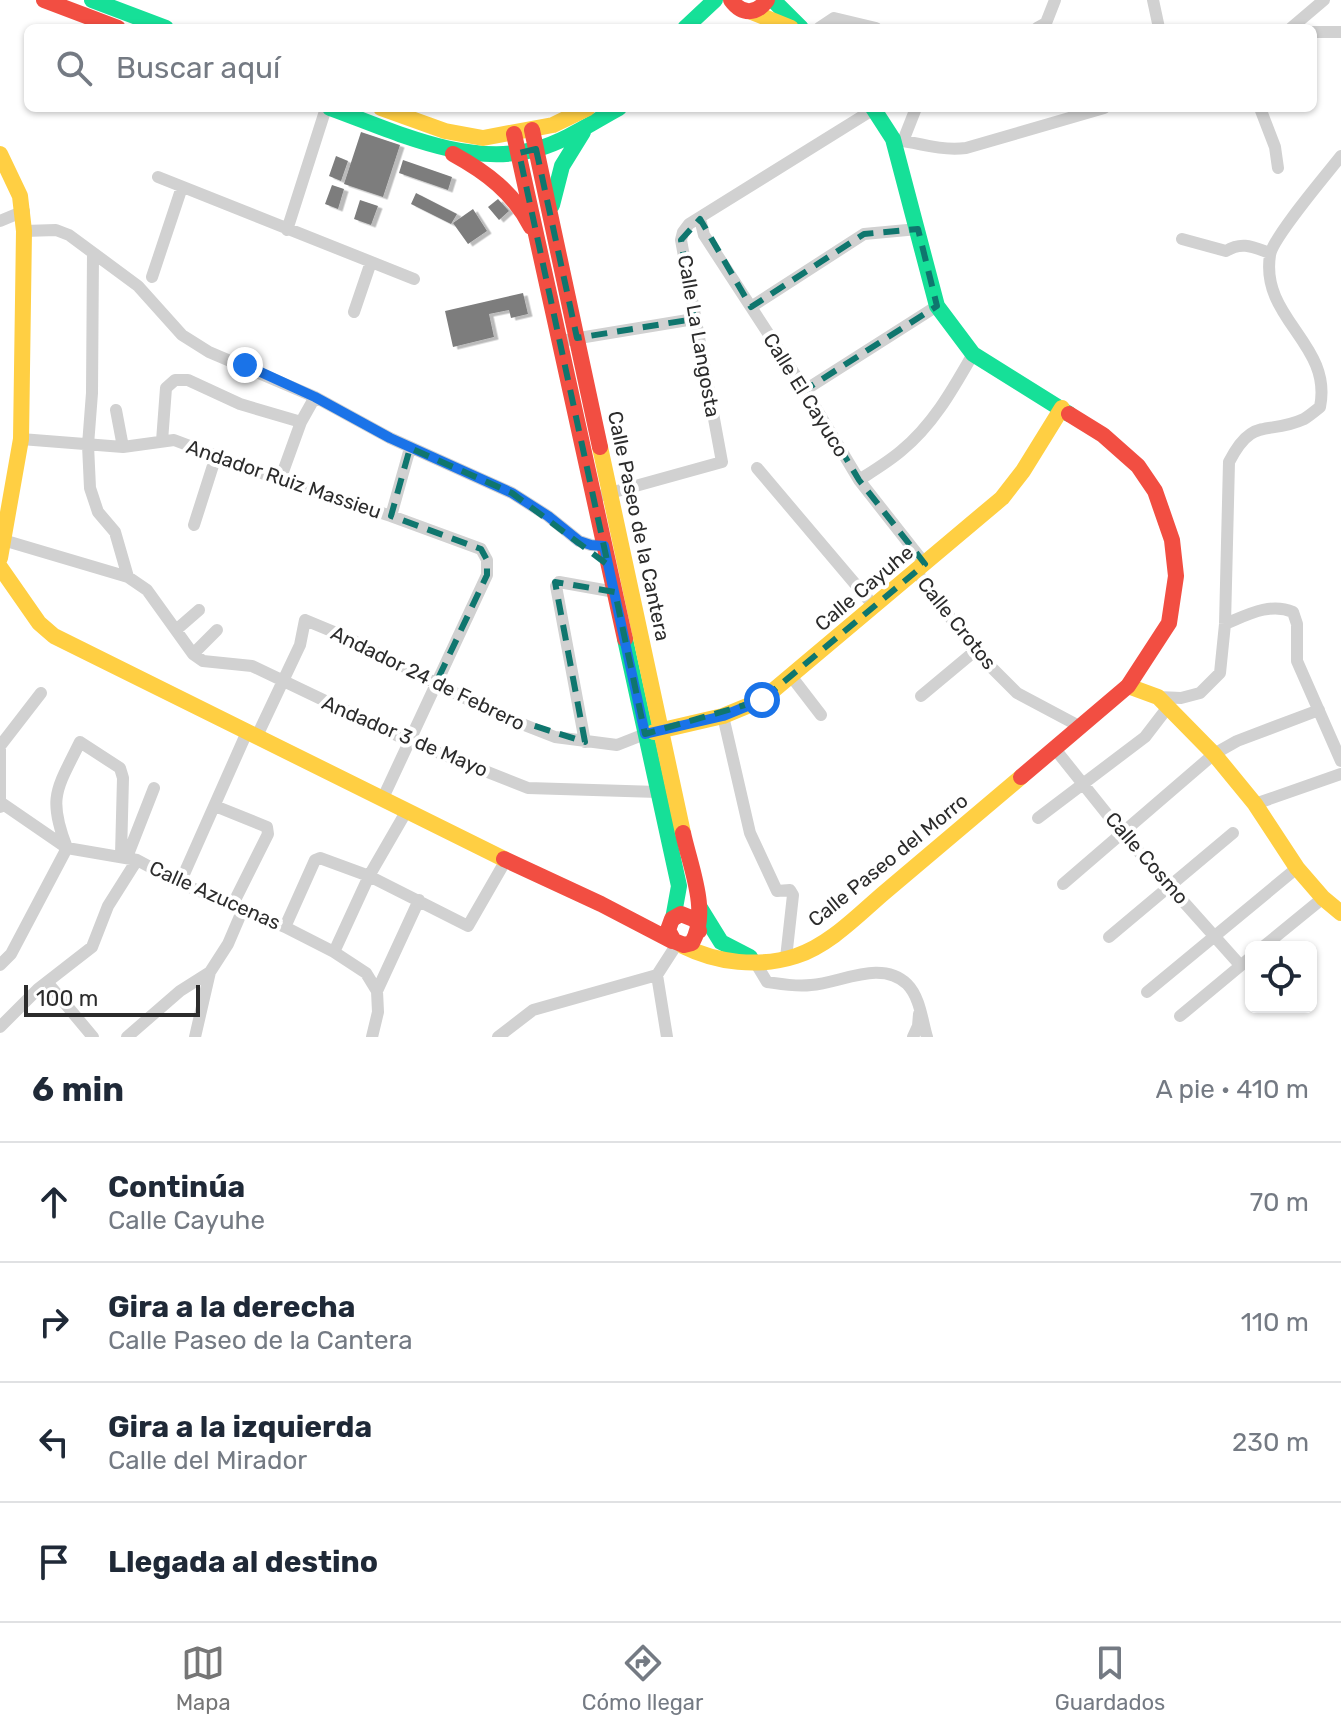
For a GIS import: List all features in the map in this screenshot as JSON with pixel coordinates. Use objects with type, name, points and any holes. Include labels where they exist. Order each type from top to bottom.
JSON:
[{"type":"street","points":[[44,0],[107,24]]},
{"type":"street","points":[[92,0],[155,24]]},
{"type":"street","points":[[689,24],[715,0]]},
{"type":"street","points":[[742,8],[763,8],[770,0],[798,24]]},
{"type":"street","points":[[1044,24],[1055,0]]},
{"type":"street","points":[[1153,0],[1158,24]]},
{"type":"street","points":[[1296,24],[1324,0]]},
{"type":"street","points":[[742,8],[781,24]]},
{"type":"street","points":[[825,24],[834,18],[859,24]]},
{"type":"street","points":[[1317,32],[1341,32]]},
{"type":"street","points":[[287,230],[327,112]]},
{"type":"street","points":[[340,112],[430,142],[482,154],[519,153],[536,149],[568,137],[591,115]]},
{"type":"street","points":[[393,112],[483,138],[514,134],[591,115]]},
{"type":"street","points":[[700,219],[868,112]]},
{"type":"street","points":[[859,480],[902,451],[926,427],[945,402],[973,354],[937,306],[898,140],[877,112]]},
{"type":"street","points":[[898,140],[914,112]]},
{"type":"street","points":[[898,140],[933,148],[966,148],[1090,112]]},
{"type":"street","points":[[1262,112],[1275,147],[1278,168]]},
{"type":"street","points":[[551,214],[554,188],[563,160],[591,115]]},
{"type":"street","name":"Calle Paseo de la Cantera","points":[[532,130],[551,214],[594,497],[679,886],[668,930],[678,944]]},
{"type":"street","name":"Calle Paseo de la Cantera","points":[[514,134],[541,251],[569,339],[611,493],[699,907],[699,931]]},
{"type":"street","points":[[430,142],[483,170],[504,189],[526,216],[541,251]]},
{"type":"street","points":[[0,154],[24,211],[21,439],[7,479],[0,558]]},
{"type":"street","points":[[1163,702],[1200,693],[1220,673],[1225,624],[1229,462],[1237,445],[1255,430],[1303,419],[1320,407],[1323,393],[1309,347],[1280,309],[1271,288],[1270,253],[1293,217],[1341,156]]},
{"type":"street","points":[[158,177],[414,279]]},
{"type":"street","points":[[152,277],[182,187]]},
{"type":"street","points":[[0,221],[24,211]]},
{"type":"street","name":"Calle El Cayuco","points":[[700,219],[704,235],[805,390],[859,480],[920,567]]},
{"type":"street","name":"Calle La Langosta","points":[[611,493],[722,462],[681,240],[689,224],[700,219]]},
{"type":"street","points":[[751,307],[864,234],[918,229]]},
{"type":"street","points":[[24,231],[56,230],[69,235],[138,286],[182,335],[209,352],[315,397],[410,448],[512,493],[579,541],[604,546]]},
{"type":"street","points":[[1182,239],[1226,251],[1236,244],[1270,253]]},
{"type":"street","points":[[93,253],[92,393],[88,445],[90,488],[98,512],[115,532],[128,577]]},
{"type":"street","points":[[354,312],[371,262]]},
{"type":"street","points":[[805,390],[937,306]]},
{"type":"street","points":[[569,339],[694,319]]},
{"type":"street","name":"Calle Paseo del Morro","points":[[0,567],[39,623],[54,636],[203,714],[252,734],[406,812],[635,920],[698,954],[756,960],[797,956],[840,930],[1128,686],[1169,623],[1176,576],[1172,540],[1155,491],[1138,466],[1103,435],[973,354]]},
{"type":"street","points":[[162,441],[166,388],[175,380],[188,380],[240,404],[301,422]]},
{"type":"street","points":[[280,480],[301,422],[315,397]]},
{"type":"street","name":"Calle Cayuhe","points":[[645,734],[723,716],[762,700],[1002,498],[1023,471],[1062,408]]},
{"type":"street","points":[[116,410],[123,447]]},
{"type":"street","name":"Andador Ruiz Massieu","points":[[21,439],[123,447],[174,440],[481,549],[487,560],[487,575],[436,683]]},
{"type":"street","points":[[391,516],[410,448]]},
{"type":"street","points":[[194,525],[216,456]]},
{"type":"street","points":[[757,468],[873,605]]},
{"type":"street","points":[[594,497],[611,493]]},
{"type":"street","points":[[3,540],[128,577],[147,590],[193,654],[217,630]]},
{"type":"street","name":"Calle Crotos","points":[[920,567],[975,651],[1017,693],[1079,726]]},
{"type":"street","points":[[585,742],[556,586],[559,582],[615,592]]},
{"type":"street","points":[[1225,624],[1254,612],[1281,606],[1293,612],[1297,624],[1297,661],[1341,761]]},
{"type":"street","points":[[176,630],[199,610]]},
{"type":"street","name":"Andador 24 de Febrero","points":[[282,682],[300,645],[305,620],[494,713],[555,737],[617,745],[645,734]]},
{"type":"street","points":[[921,696],[975,651]]},
{"type":"street","name":"Andador 3 de Mayo","points":[[193,654],[203,661],[252,666],[409,741],[528,788],[658,792]]},
{"type":"street","points":[[791,676],[821,715]]},
{"type":"street","points":[[180,883],[215,806],[282,682]]},
{"type":"street","points":[[382,800],[436,683]]},
{"type":"street","points":[[1128,686],[1163,702],[1214,754],[1255,804],[1297,868],[1341,913]]},
{"type":"street","points":[[0,746],[41,693]]},
{"type":"street","points":[[1038,818],[1145,737],[1163,702]]},
{"type":"street","points":[[1063,884],[1214,754],[1237,741],[1319,710]]},
{"type":"street","points":[[723,716],[750,833],[777,891],[790,890],[794,901],[786,958]]},
{"type":"street","points":[[0,965],[11,954],[67,848],[56,819],[55,793],[80,742],[120,768],[128,857]]},
{"type":"street","name":"Calle Azucenas","points":[[0,746],[0,805],[67,848],[128,857],[180,883],[285,927],[334,952],[366,973],[377,991]]},
{"type":"street","name":"Calle Cosmo","points":[[1055,749],[1123,834],[1216,936],[1245,960]]},
{"type":"street","points":[[1255,804],[1341,774]]},
{"type":"street","points":[[0,1027],[47,982],[92,947],[154,788]]},
{"type":"street","points":[[195,1037],[210,972],[228,944],[238,907],[268,834],[267,827],[215,806]]},
{"type":"street","points":[[334,952],[369,876],[406,812]]},
{"type":"street","points":[[1109,937],[1233,833]]},
{"type":"street","points":[[285,927],[315,860],[320,858],[369,876],[468,926],[506,860]]},
{"type":"street","points":[[1147,992],[1297,868]]},
{"type":"street","points":[[1270,941],[1323,898]]},
{"type":"street","points":[[372,1037],[378,1012],[377,991],[419,900]]},
{"type":"street","points":[[699,907],[721,942],[756,960],[767,982],[789,986],[812,985],[881,972],[895,976],[916,997],[927,1037]]},
{"type":"street","points":[[498,1037],[533,1010],[657,975],[678,944],[696,940],[699,931],[692,917],[674,910],[647,922],[635,920]]},
{"type":"street","points":[[1180,1016],[1245,962]]},
{"type":"street","points":[[127,1037],[180,991],[210,972]]},
{"type":"street","points":[[657,975],[667,1037]]},
{"type":"street","points":[[47,982],[93,1037]]},
{"type":"street","points":[[913,1037],[919,1011]]},
{"type":"highlighted area","points":[[536,149],[577,338],[694,319],[681,240],[700,219],[751,307],[864,234],[918,229],[937,306],[805,390],[859,480],[925,564],[762,700],[645,734],[615,592],[555,582],[585,742],[494,713],[436,683],[487,575],[487,560],[481,549],[391,516],[410,448],[512,493],[608,565],[519,153]]},
{"type":"building","points":[[361,132],[400,145],[383,197],[344,184]]},
{"type":"building","points":[[336,156],[348,161],[341,181],[329,176]]},
{"type":"building","points":[[403,160],[452,177],[448,190],[399,173]]},
{"type":"building","points":[[332,185],[344,189],[338,209],[325,204]]},
{"type":"building","points":[[416,193],[457,214],[451,224],[411,204]]},
{"type":"building","points":[[498,199],[509,211],[499,220],[488,207]]},
{"type":"building","points":[[360,200],[378,206],[371,225],[354,219]]},
{"type":"building","points":[[473,209],[487,231],[468,244],[453,223]]},
{"type":"building","points":[[523,293],[528,314],[511,318],[509,310],[489,314],[494,337],[453,347],[445,311]]},
{"type":"traffic: fast","points":[[92,0],[155,24]]},
{"type":"traffic: fast","points":[[689,24],[715,0]]},
{"type":"traffic: fast","points":[[773,0],[797,24]]},
{"type":"traffic: fast","points":[[341,112],[431,144],[484,154],[511,154],[548,146],[612,112]]},
{"type":"traffic: fast","points":[[876,112],[893,139],[937,306],[973,354],[1069,414]]},
{"type":"traffic: fast","points":[[552,205],[562,166],[583,132]]},
{"type":"traffic: fast","points":[[625,639],[679,886],[673,919]]},
{"type":"traffic: fast","points":[[700,908],[721,942],[750,957]]},
{"type":"traffic: slow","points":[[752,12],[781,24]]},
{"type":"traffic: slow","points":[[392,112],[445,131],[483,138],[553,125],[580,112]]},
{"type":"traffic: slow","points":[[0,154],[20,196],[24,231],[21,439],[0,558]]},
{"type":"traffic: slow","points":[[654,732],[723,716],[762,700],[1002,498],[1023,471],[1062,408]]},
{"type":"traffic: slow","points":[[600,447],[683,833]]},
{"type":"traffic: slow","points":[[0,567],[39,623],[54,636],[504,859]]},
{"type":"traffic: slow","points":[[1128,686],[1158,697],[1214,754],[1255,804],[1297,868],[1341,913]]},
{"type":"traffic: slow","points":[[683,946],[724,960],[753,963],[782,960],[809,951],[844,928],[1021,777]]},
{"type":"traffic: jam","points":[[44,0],[107,24]]},
{"type":"traffic: jam","points":[[731,0],[744,11],[754,11],[767,0]]},
{"type":"traffic: jam","points":[[532,130],[600,447]]},
{"type":"traffic: jam","points":[[514,134],[625,639]]},
{"type":"traffic: jam","points":[[453,154],[498,184],[531,227]]},
{"type":"traffic: jam","points":[[1021,777],[1128,686],[1169,623],[1176,576],[1172,540],[1155,491],[1138,466],[1103,435],[1069,414]]},
{"type":"traffic: jam","points":[[683,833],[697,889],[699,903],[699,917],[697,931],[692,943],[684,945],[674,941],[668,930],[672,919],[681,914],[696,920],[699,931]]},
{"type":"traffic: jam","points":[[504,859],[672,941]]},
{"type":"route","points":[[245,365],[315,397],[390,438],[512,493],[579,541],[604,546],[645,734],[723,716],[762,700]]}]
